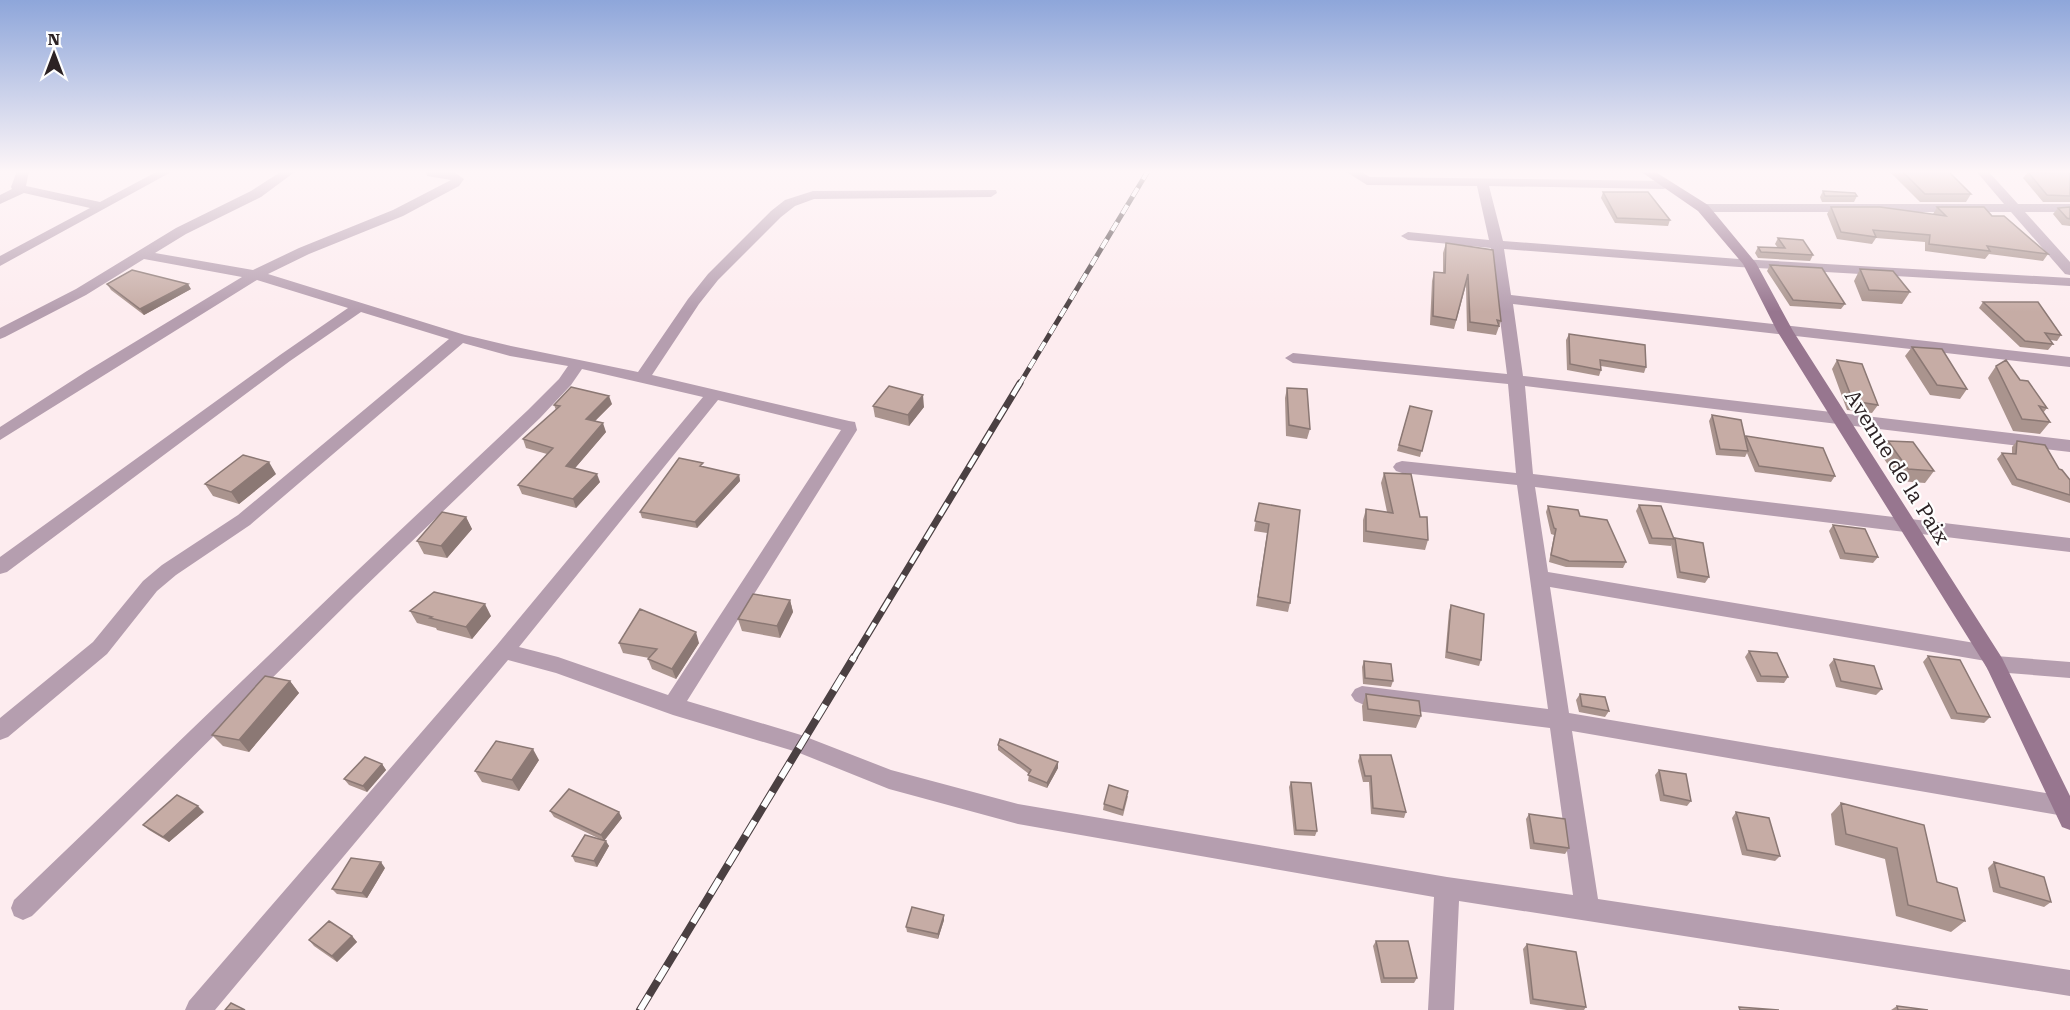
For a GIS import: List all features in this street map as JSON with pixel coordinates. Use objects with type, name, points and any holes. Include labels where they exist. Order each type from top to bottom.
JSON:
[{"type":"street","points":[[0,262],[79,218]]},
{"type":"street","points":[[0,334],[81,292],[181,231],[207,218]]},
{"type":"street","points":[[0,435],[93,374],[255,276],[304,251],[385,218]]},
{"type":"street","points":[[642,378],[706,285],[771,218]]},
{"type":"street","points":[[1491,218],[1497,245],[1516,380],[1525,478],[1587,909]]},
{"type":"street","name":"Avenue de la Paix","points":[[1711,218],[1749,263],[1785,331],[1991,658],[2068,811]]},
{"type":"street","points":[[2024,218],[2070,271]]},
{"type":"street","points":[[1408,236],[1497,245],[1749,263],[2070,282]]},
{"type":"street","points":[[143,255],[255,276],[459,338],[510,351],[579,363],[715,393],[849,426],[849,430],[673,706]]},
{"type":"street","points":[[1504,299],[2070,362]]},
{"type":"street","points":[[0,567],[193,424],[359,307]]},
{"type":"street","points":[[0,731],[100,648],[150,586],[169,570],[244,520],[459,338]]},
{"type":"street","points":[[1293,358],[1516,380],[2070,446]]},
{"type":"street","points":[[23,908],[348,591],[534,414],[565,382],[579,363]]},
{"type":"street","points":[[198,1010],[504,651],[715,393]]},
{"type":"street","points":[[1402,467],[1525,478],[1909,528],[2070,545]]},
{"type":"street","points":[[1539,578],[2070,670]]},
{"type":"street","points":[[504,651],[558,665],[673,706],[801,744],[889,779],[1018,814],[1447,888],[2070,983]]},
{"type":"street","points":[[1362,695],[1560,720],[2068,811]]},
{"type":"street","points":[[1441,1010],[1447,888]]},
{"type":"building","points":[[1621,218],[1669,218],[1670,220]]},
{"type":"building","points":[[1835,218],[2006,218],[2048,254],[1987,246],[1990,251],[1929,244],[1930,235],[1873,230],[1876,237],[1841,232]]},
{"type":"building","points":[[1778,238],[1803,240],[1813,255],[1761,252],[1758,247],[1785,248]]},
{"type":"building","points":[[1446,243],[1493,250],[1501,321],[1497,320],[1499,326],[1470,322],[1468,274],[1456,320],[1433,316],[1434,272],[1445,273]]},
{"type":"building","points":[[1770,265],[1822,268],[1845,304],[1793,300]]},
{"type":"building","points":[[1860,269],[1893,271],[1910,292],[1869,290]]},
{"type":"building","points":[[132,270],[188,284],[140,309],[107,284]]},
{"type":"building","points":[[1983,302],[2038,302],[2061,335],[2045,333],[2053,344],[2025,341]]},
{"type":"building","points":[[1569,334],[1645,345],[1646,367],[1600,360],[1601,370],[1570,364]]},
{"type":"building","points":[[1912,347],[1942,349],[1967,389],[1937,385]]},
{"type":"building","points":[[1837,360],[1862,364],[1878,405],[1853,401]]},
{"type":"building","points":[[2006,360],[2020,380],[2028,381],[2047,408],[2039,406],[2050,422],[2022,419],[1996,366]]},
{"type":"building","points":[[889,386],[923,395],[908,415],[873,406]]},
{"type":"building","points":[[571,387],[609,396],[586,419],[603,423],[566,466],[597,474],[573,499],[518,485],[553,448],[523,439],[560,406],[554,405]]},
{"type":"building","points":[[1287,388],[1307,389],[1310,429],[1289,425]]},
{"type":"building","points":[[1410,406],[1432,411],[1422,451],[1399,445]]},
{"type":"building","points":[[1712,415],[1741,420],[1748,451],[1720,449]]},
{"type":"building","points":[[1746,436],[1823,448],[1835,476],[1759,466]]},
{"type":"building","points":[[1888,441],[1913,442],[1934,471],[1908,469]]},
{"type":"building","points":[[2017,441],[2045,445],[2059,469],[2070,480],[2070,495],[2017,479],[2002,453],[2016,454]]},
{"type":"building","points":[[243,455],[269,462],[231,492],[205,484]]},
{"type":"building","points":[[679,458],[703,463],[700,466],[739,475],[695,522],[640,512]]},
{"type":"building","points":[[1384,473],[1411,474],[1420,517],[1427,517],[1428,540],[1366,531],[1366,509],[1393,513]]},
{"type":"building","points":[[1259,503],[1300,510],[1290,603],[1258,597],[1269,524],[1255,521]]},
{"type":"building","points":[[1639,505],[1661,506],[1674,539],[1652,538]]},
{"type":"building","points":[[1548,506],[1578,510],[1580,516],[1607,520],[1626,562],[1569,561],[1551,555],[1556,529]]},
{"type":"building","points":[[442,512],[466,517],[441,546],[417,541]]},
{"type":"building","points":[[1833,525],[1865,529],[1878,557],[1845,553]]},
{"type":"building","points":[[1675,538],[1703,543],[1709,577],[1680,572]]},
{"type":"building","points":[[434,592],[485,604],[466,627],[410,611]]},
{"type":"building","points":[[753,594],[790,600],[777,626],[738,619]]},
{"type":"building","points":[[1451,605],[1484,614],[1481,660],[1447,652]]},
{"type":"building","points":[[640,609],[696,632],[672,669],[648,659],[657,649],[619,643]]},
{"type":"building","points":[[1749,651],[1777,653],[1788,677],[1761,676]]},
{"type":"building","points":[[1928,656],[1960,660],[1990,717],[1957,713]]},
{"type":"building","points":[[1834,659],[1874,666],[1882,689],[1841,681]]},
{"type":"building","points":[[1364,661],[1391,664],[1393,681],[1365,678]]},
{"type":"building","points":[[265,676],[290,681],[239,740],[212,735]]},
{"type":"building","points":[[1366,694],[1419,701],[1421,716],[1368,709]]},
{"type":"building","points":[[1580,694],[1605,697],[1609,711],[1582,706]]},
{"type":"building","points":[[1000,739],[1058,762],[1047,783],[1028,775],[1031,770],[998,745]]},
{"type":"building","points":[[496,741],[533,749],[512,780],[475,771]]},
{"type":"building","points":[[1360,755],[1391,755],[1406,812],[1373,808],[1371,776],[1365,776]]},
{"type":"building","points":[[365,757],[382,764],[363,786],[344,779]]},
{"type":"building","points":[[1659,770],[1686,774],[1691,801],[1664,795]]},
{"type":"building","points":[[1291,782],[1311,783],[1317,831],[1296,830]]},
{"type":"building","points":[[1109,785],[1128,791],[1123,810],[1104,804]]},
{"type":"building","points":[[569,789],[619,812],[601,835],[550,811]]},
{"type":"building","points":[[177,795],[198,806],[163,837],[143,825]]},
{"type":"building","points":[[1841,803],[1924,825],[1937,882],[1957,888],[1965,921],[1908,905],[1897,848],[1846,834]]},
{"type":"building","points":[[1736,812],[1769,818],[1780,856],[1747,850]]},
{"type":"building","points":[[1529,814],[1565,819],[1569,848],[1534,843]]},
{"type":"building","points":[[585,835],[606,841],[594,861],[572,856]]},
{"type":"building","points":[[351,858],[381,862],[362,893],[332,889]]},
{"type":"building","points":[[1994,862],[2044,877],[2051,902],[2000,887]]},
{"type":"building","points":[[912,907],[944,915],[938,934],[906,927]]},
{"type":"building","points":[[329,921],[352,936],[332,956],[309,940]]},
{"type":"building","points":[[1376,941],[1408,941],[1417,978],[1384,978]]},
{"type":"building","points":[[1527,944],[1576,952],[1586,1007],[1533,999]]},
{"type":"building","points":[[231,1003],[245,1010],[225,1010]]},
{"type":"building","points":[[1897,1006],[1928,1010],[1898,1010]]},
{"type":"building","points":[[1739,1007],[1779,1010],[1740,1010]]},
{"type":"railway","points":[[1019,385],[1120,218]]},
{"type":"railway","points":[[853,659],[1020,383]]},
{"type":"railway","points":[[640,1010],[854,657]]}]
